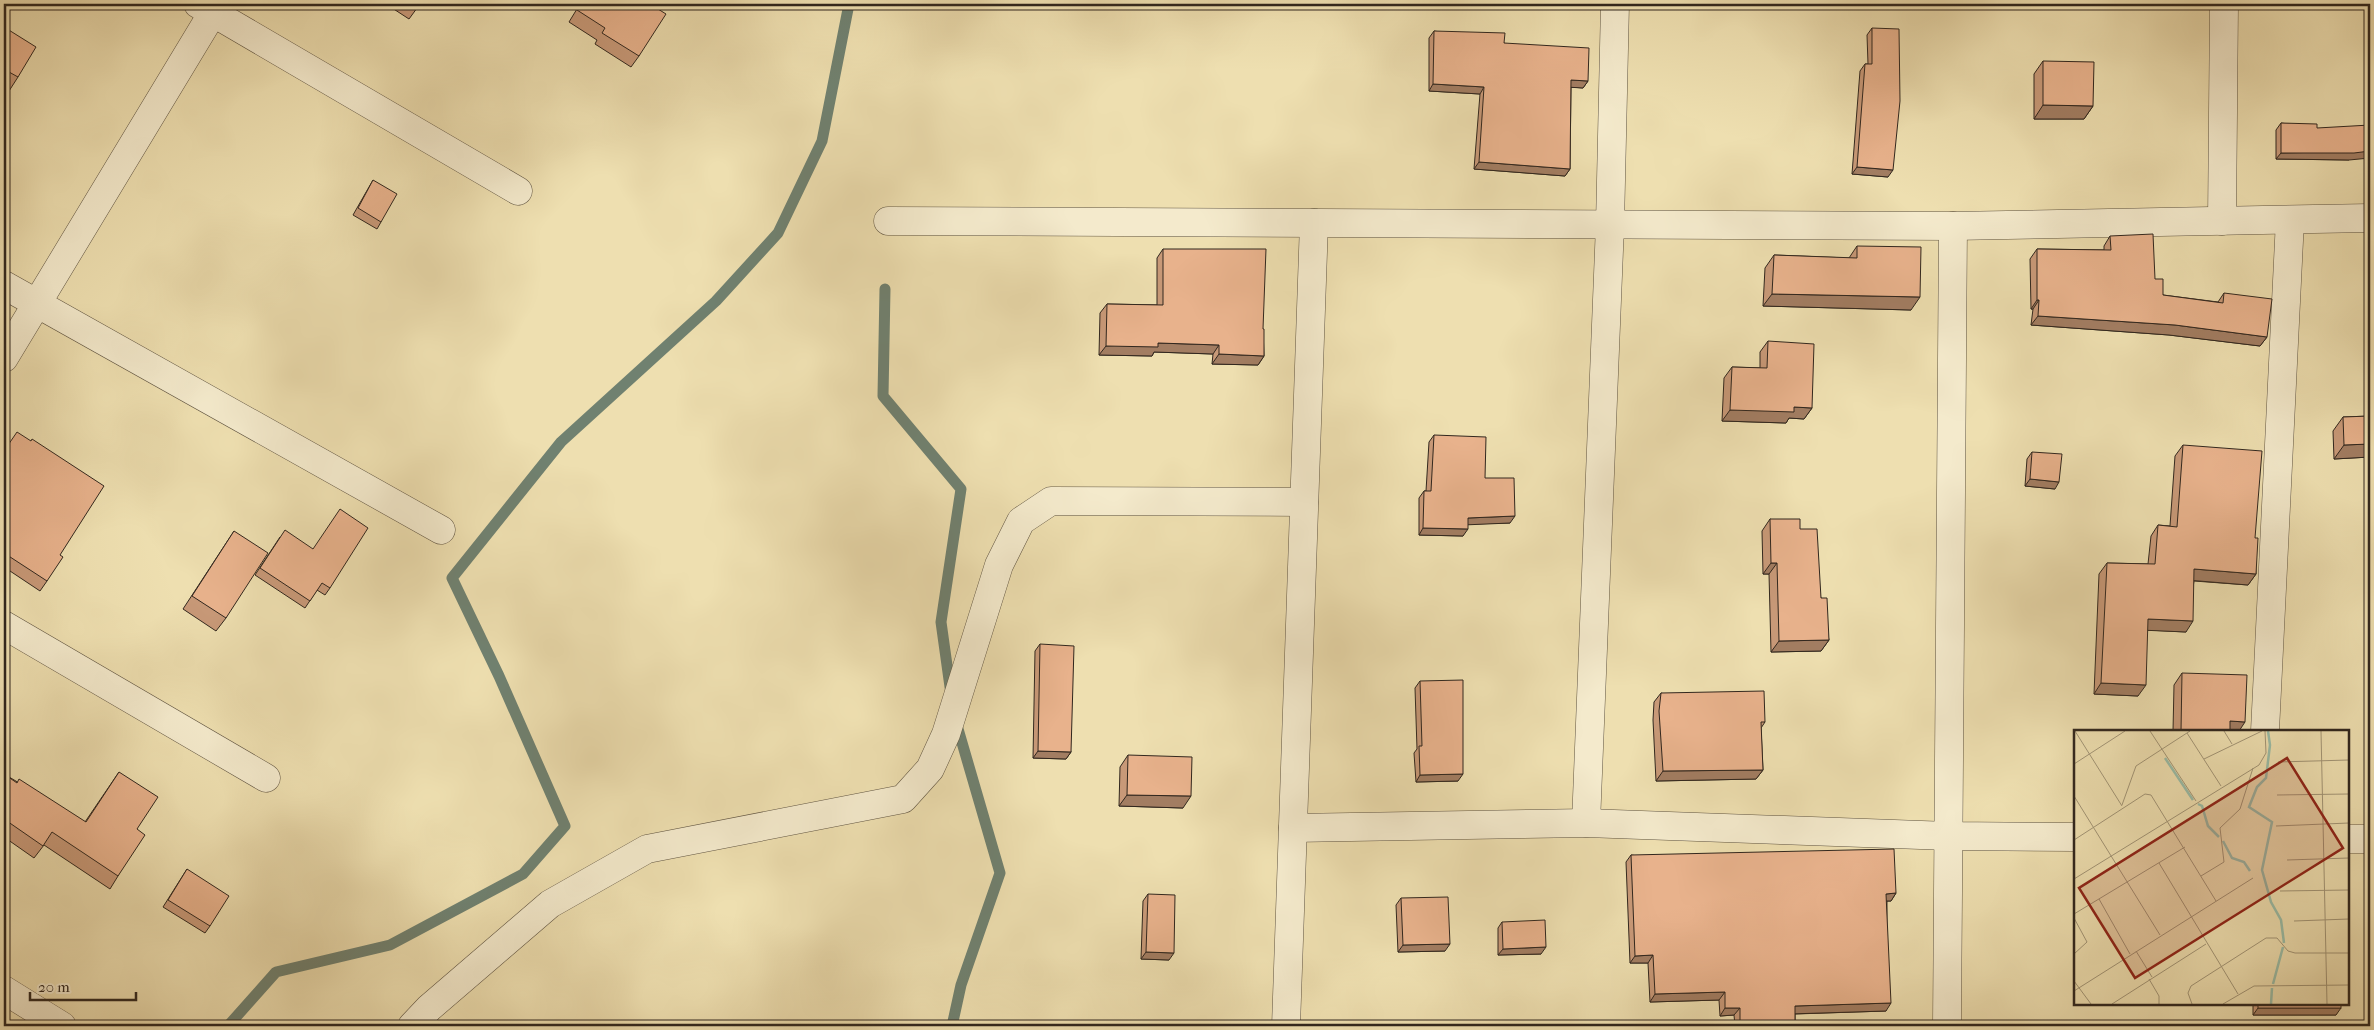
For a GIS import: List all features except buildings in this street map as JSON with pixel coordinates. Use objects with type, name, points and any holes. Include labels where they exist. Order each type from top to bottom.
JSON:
[{"type":"street","points":[[1586,823],[1610,224],[1616,4]]},
{"type":"street","points":[[2222,221],[2224,4]]},
{"type":"street","points":[[4,358],[210,7],[518,191]]},
{"type":"street","points":[[888,221],[1954,226],[2370,218]]},
{"type":"street","points":[[2265,730],[2290,220]]},
{"type":"street","points":[[1286,1026],[1314,223]]},
{"type":"street","points":[[1947,1026],[1954,226]]},
{"type":"street","points":[[4,285],[441,530]]},
{"type":"street","points":[[412,1026],[429,1008],[550,904],[647,848],[903,799],[930,768],[946,734],[1000,565],[1021,521],[1051,501],[1304,502]]},
{"type":"street","points":[[4,625],[266,778]]},
{"type":"street","points":[[1293,828],[1586,823],[1949,836],[2074,837]]},
{"type":"street","points":[[2349,839],[2370,839]]},
{"type":"street","points":[[4,990],[62,1026]]},
{"type":"waterway","points":[[228,1026],[276,972],[390,945],[523,874],[565,826],[499,676],[452,578],[561,442],[716,301],[778,233],[822,141],[849,4]]},
{"type":"waterway","points":[[885,289],[883,396],[961,489],[941,622],[951,694]]},
{"type":"waterway","points":[[952,1026],[961,985],[1000,873],[956,722]]}]
